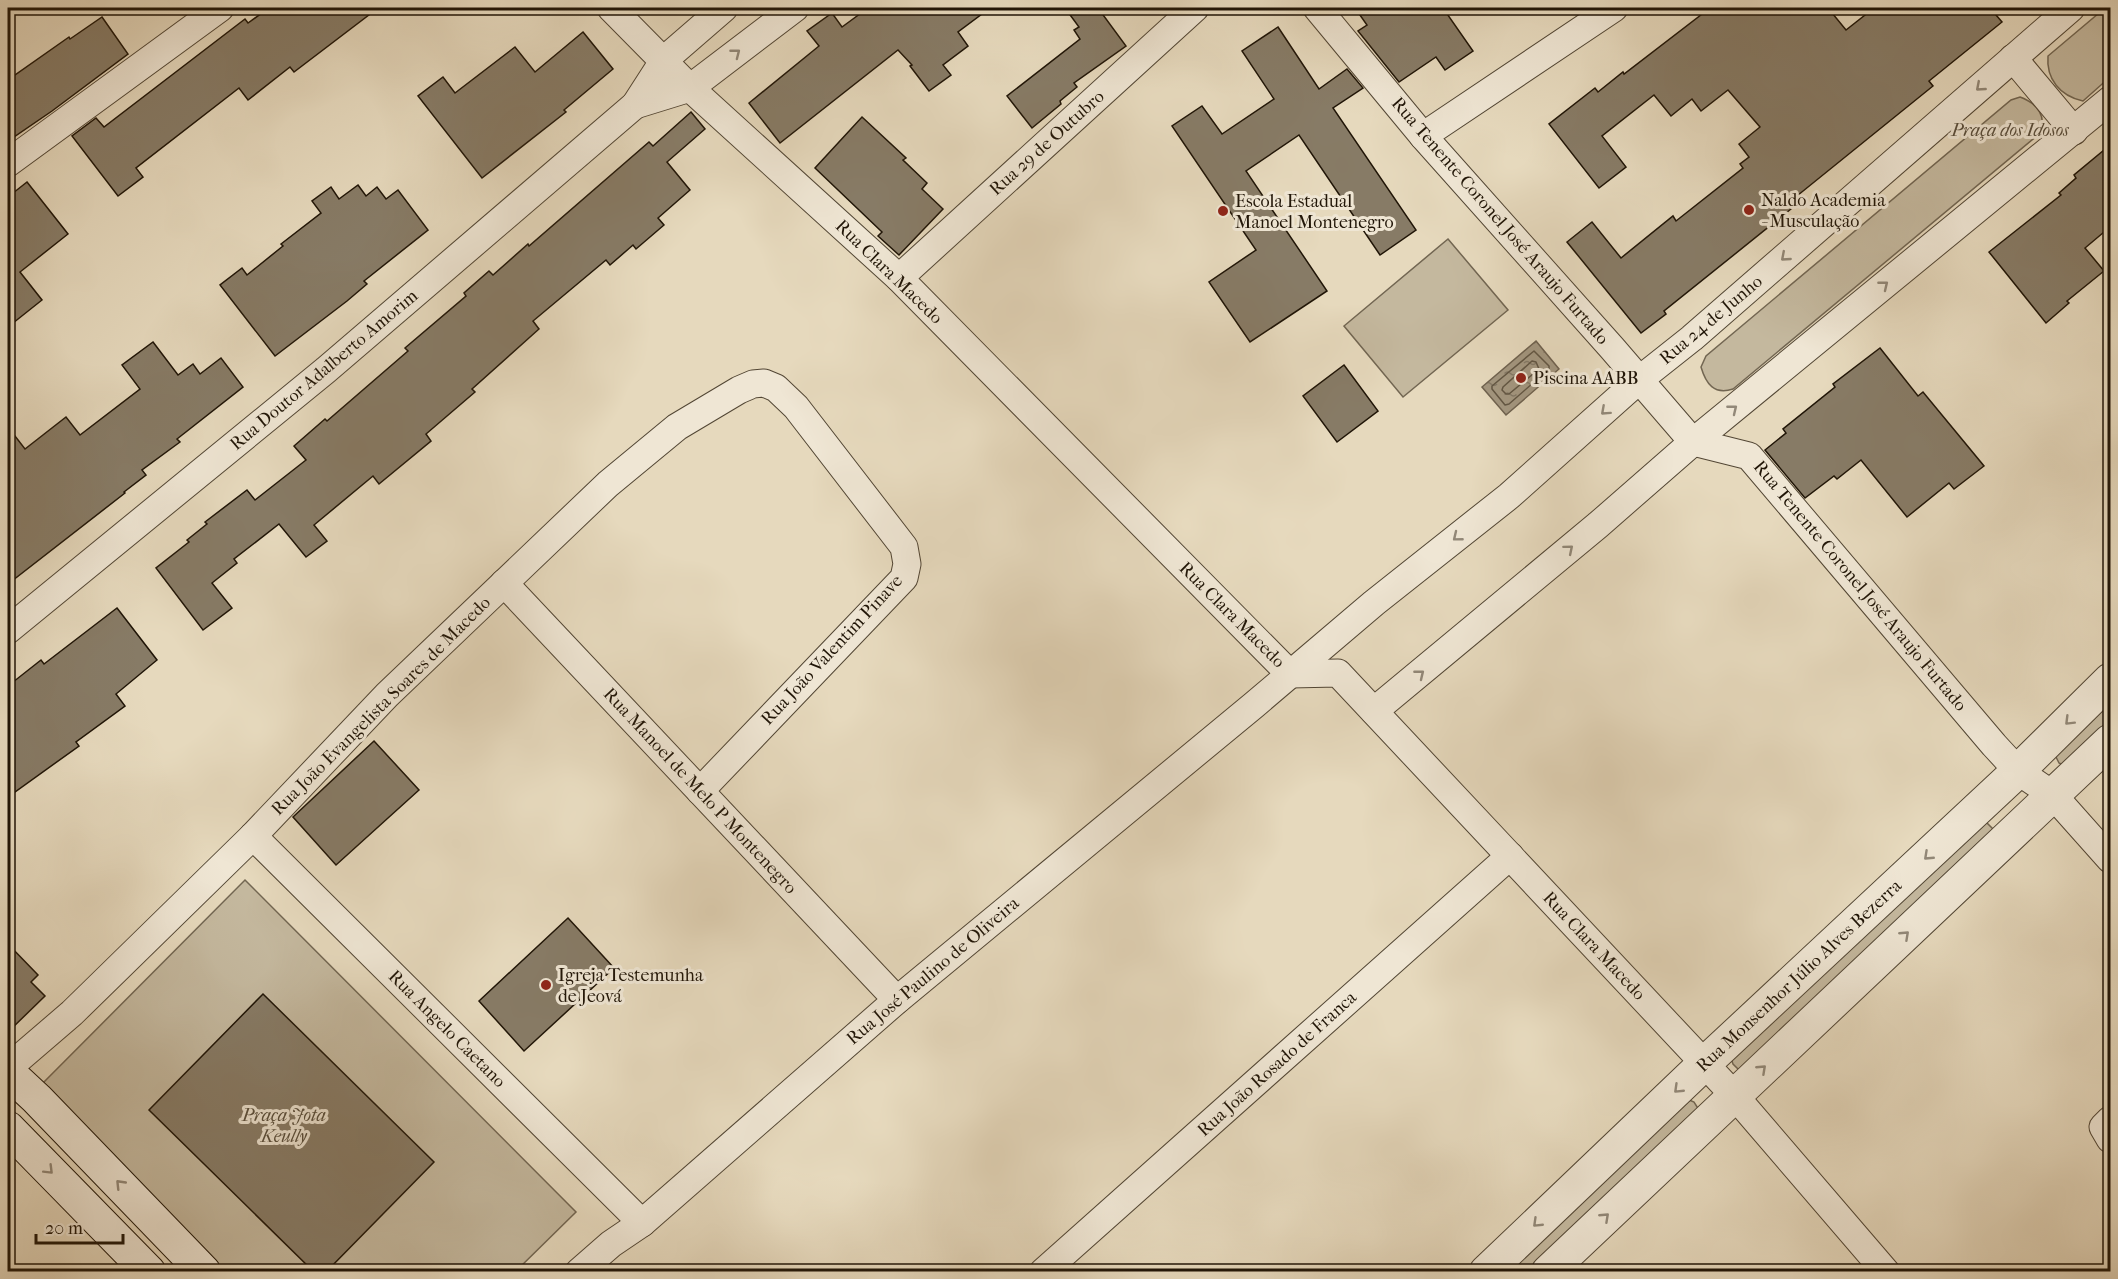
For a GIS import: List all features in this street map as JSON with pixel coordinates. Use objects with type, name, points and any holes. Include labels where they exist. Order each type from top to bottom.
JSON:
[{"type":"street","points":[[8,162],[220,8]]},
{"type":"street","name":"Rua Clara Macedo","points":[[611,8],[690,88],[899,278],[1290,674],[1338,673],[1705,1063],[1886,1272]]},
{"type":"street","name":"Rua Doutor Adalberto Amorim","points":[[8,630],[326,370],[635,105],[664,60],[724,8]]},
{"type":"street","name":"Rua Doutor Adalberto Amorim","points":[[635,105],[690,88],[795,8]]},
{"type":"street","name":"Rua 29 de Outubro","points":[[899,278],[1195,8]]},
{"type":"street","name":"Rua Tenente Coronel José Araujo Furtado","points":[[1317,8],[1424,136],[1693,442],[1749,456],[2018,771],[2053,795],[2110,858]]},
{"type":"street","points":[[1424,136],[1614,8]]},
{"type":"street","name":"Rua 24 de Junho","points":[[1290,674],[1374,603],[1509,496],[1639,380],[1692,338],[2071,8]]},
{"type":"street","points":[[2013,58],[2074,131]]},
{"type":"street","points":[[1374,711],[1598,525],[1693,442],[2110,100]]},
{"type":"street","name":"Rua João Evangelista Soares de Macedo","points":[[8,1070],[72,1013],[253,836],[387,695],[608,484],[677,427],[739,390],[753,384],[764,383],[776,388]]},
{"type":"street","name":"Rua João Valentim Pinave","points":[[700,790],[904,578],[907,564],[904,547],[796,407],[776,388]]},
{"type":"street","name":"Rua Manoel de Melo P Montenegro","points":[[504,583],[897,1000]]},
{"type":"street","name":"Rua José Paulino de Oliveira","points":[[579,1272],[611,1244],[642,1223],[897,1000],[1290,674]]},
{"type":"street","name":"Rua Monsenhor Júlio Alves Bezerra","points":[[1486,1272],[1705,1063],[2018,771],[2110,680]]},
{"type":"street","points":[[1548,1272],[2110,741]]},
{"type":"street","name":"Rua Angelo Caetano","points":[[253,836],[642,1223]]},
{"type":"street","name":"Rua João Rosado de Franca","points":[[1043,1272],[1510,856]]},
{"type":"street","points":[[8,1070],[204,1272]]},
{"type":"street","points":[[2110,1120],[2103,1127],[2110,1139]]},
{"type":"street","points":[[8,1128],[149,1272]]},
{"type":"green space","points":[[2105,8],[2110,8],[2110,77],[2083,101],[2075,99],[2061,91],[2052,79],[2048,56]]},
{"type":"green space","name":"Praça dos Idosos","points":[[2020,97],[2032,103],[2040,112],[2042,123],[2038,135],[1733,389],[1716,389],[1708,383],[1701,367],[1706,356],[2011,100]]},
{"type":"green space","points":[[1448,239],[1508,310],[1403,397],[1344,326]]},
{"type":"green space","points":[[2110,696],[2110,726],[2063,765],[2059,763],[2055,755]]},
{"type":"green space","points":[[1986,822],[1993,829],[1739,1070],[1733,1064],[1731,1058]]},
{"type":"green space","name":"Praça Jota Keully","points":[[245,880],[576,1212],[516,1271],[225,1271],[40,1086]]},
{"type":"green space","points":[[1687,1099],[1694,1102],[1699,1110],[1535,1271],[1501,1272]]},
{"type":"water","name":"Piscina AABB","points":[[1536,341],[1559,369],[1506,415],[1482,387]]},
{"type":"building","points":[[269,8],[378,8],[294,72],[290,67],[248,100],[239,88],[136,168],[143,177],[118,196],[72,136],[96,118],[104,127],[245,19],[248,23]]},
{"type":"building","points":[[868,8],[990,8],[958,32],[968,46],[943,65],[951,75],[929,91],[910,66],[912,65],[898,50],[780,143],[749,103],[819,46],[807,31],[832,13],[842,27]]},
{"type":"building","points":[[1065,8],[1098,8],[1126,46],[1074,83],[1077,87],[1032,128],[1007,96],[1080,39],[1074,30],[1079,27]]},
{"type":"building","points":[[1355,8],[1443,8],[1473,51],[1445,70],[1436,57],[1399,82],[1358,31],[1367,25]]},
{"type":"building","points":[[1710,8],[1828,8],[1846,30],[1874,8],[1990,8],[2002,22],[1929,81],[1933,86],[1787,204],[1791,209],[1664,311],[1666,314],[1641,333],[1567,242],[1592,222],[1621,258],[1673,216],[1676,221],[1743,168],[1740,164],[1749,157],[1739,144],[1760,127],[1728,90],[1701,111],[1692,99],[1671,116],[1654,95],[1602,136],[1626,167],[1599,188],[1549,124],[1595,88],[1598,92],[1623,72],[1624,74]]},
{"type":"building","points":[[102,17],[128,54],[8,141],[8,80]]},
{"type":"building","points":[[1278,27],[1319,89],[1347,69],[1363,88],[1333,108],[1416,230],[1380,255],[1299,135],[1246,171],[1327,291],[1250,342],[1209,282],[1256,250],[1172,126],[1202,106],[1222,134],[1274,99],[1242,51]]},
{"type":"building","points":[[583,32],[613,69],[564,110],[566,112],[482,178],[418,96],[443,77],[455,93],[515,47],[535,72]]},
{"type":"building","points":[[691,112],[705,129],[667,162],[690,190],[658,218],[664,225],[636,249],[633,245],[610,265],[606,260],[533,321],[539,329],[472,389],[475,392],[426,434],[431,441],[379,484],[373,476],[314,525],[327,541],[306,557],[279,524],[234,559],[237,563],[212,583],[232,608],[203,630],[156,568],[189,542],[187,540],[207,524],[205,522],[247,490],[255,500],[306,460],[294,446],[325,419],[327,421],[408,351],[405,348],[466,296],[464,293],[489,271],[493,275],[649,142],[653,146]]},
{"type":"building","points":[[862,117],[906,158],[903,160],[927,183],[922,189],[943,209],[899,255],[878,236],[882,232],[815,168]]},
{"type":"building","points":[[2110,145],[2110,227],[2085,248],[2104,271],[2067,301],[2069,303],[2046,323],[1989,252],[2061,195],[2059,193],[2076,178],[2074,175]]},
{"type":"building","points":[[27,182],[68,234],[20,272],[42,300],[8,327],[8,197]]},
{"type":"building","points":[[358,185],[366,196],[377,187],[386,199],[398,190],[428,230],[364,281],[367,284],[347,301],[275,356],[220,285],[242,268],[247,275],[283,246],[281,244],[321,213],[312,201],[331,187],[339,199]]},
{"type":"building","points":[[153,342],[178,375],[193,364],[200,374],[221,358],[243,387],[177,439],[180,442],[142,470],[146,475],[125,493],[8,584],[8,427],[25,449],[66,417],[80,435],[140,389],[122,365]]},
{"type":"building","points":[[1880,348],[1918,396],[1923,392],[1984,466],[1954,489],[1949,483],[1907,517],[1861,460],[1837,479],[1834,476],[1805,498],[1765,450],[1786,433],[1783,429],[1835,387],[1833,384]]},
{"type":"building","points":[[1344,365],[1378,411],[1337,442],[1303,396]]},
{"type":"building","points":[[117,608],[157,660],[116,694],[125,706],[76,742],[79,746],[8,797],[8,686],[41,660],[44,664]]},
{"type":"building","points":[[374,741],[419,790],[336,865],[293,817]]},
{"type":"building","name":"Igreja Testemunha de Jeová","points":[[568,918],[614,968],[524,1051],[479,1001]]},
{"type":"building","points":[[8,944],[38,975],[31,982],[45,996],[8,1032]]},
{"type":"building","points":[[263,994],[434,1162],[326,1272],[314,1272],[149,1110]]},
{"type":"place","name":"Naldo Academia - Musculação","points":[[1749,210]]},
{"type":"place","name":"Escola Estadual Manoel Montenegro","points":[[1223,211]]},
{"type":"place","name":"Piscina AABB","points":[[1521,378]]},
{"type":"place","name":"Igreja Testemunha de Jeová","points":[[546,985]]}]
